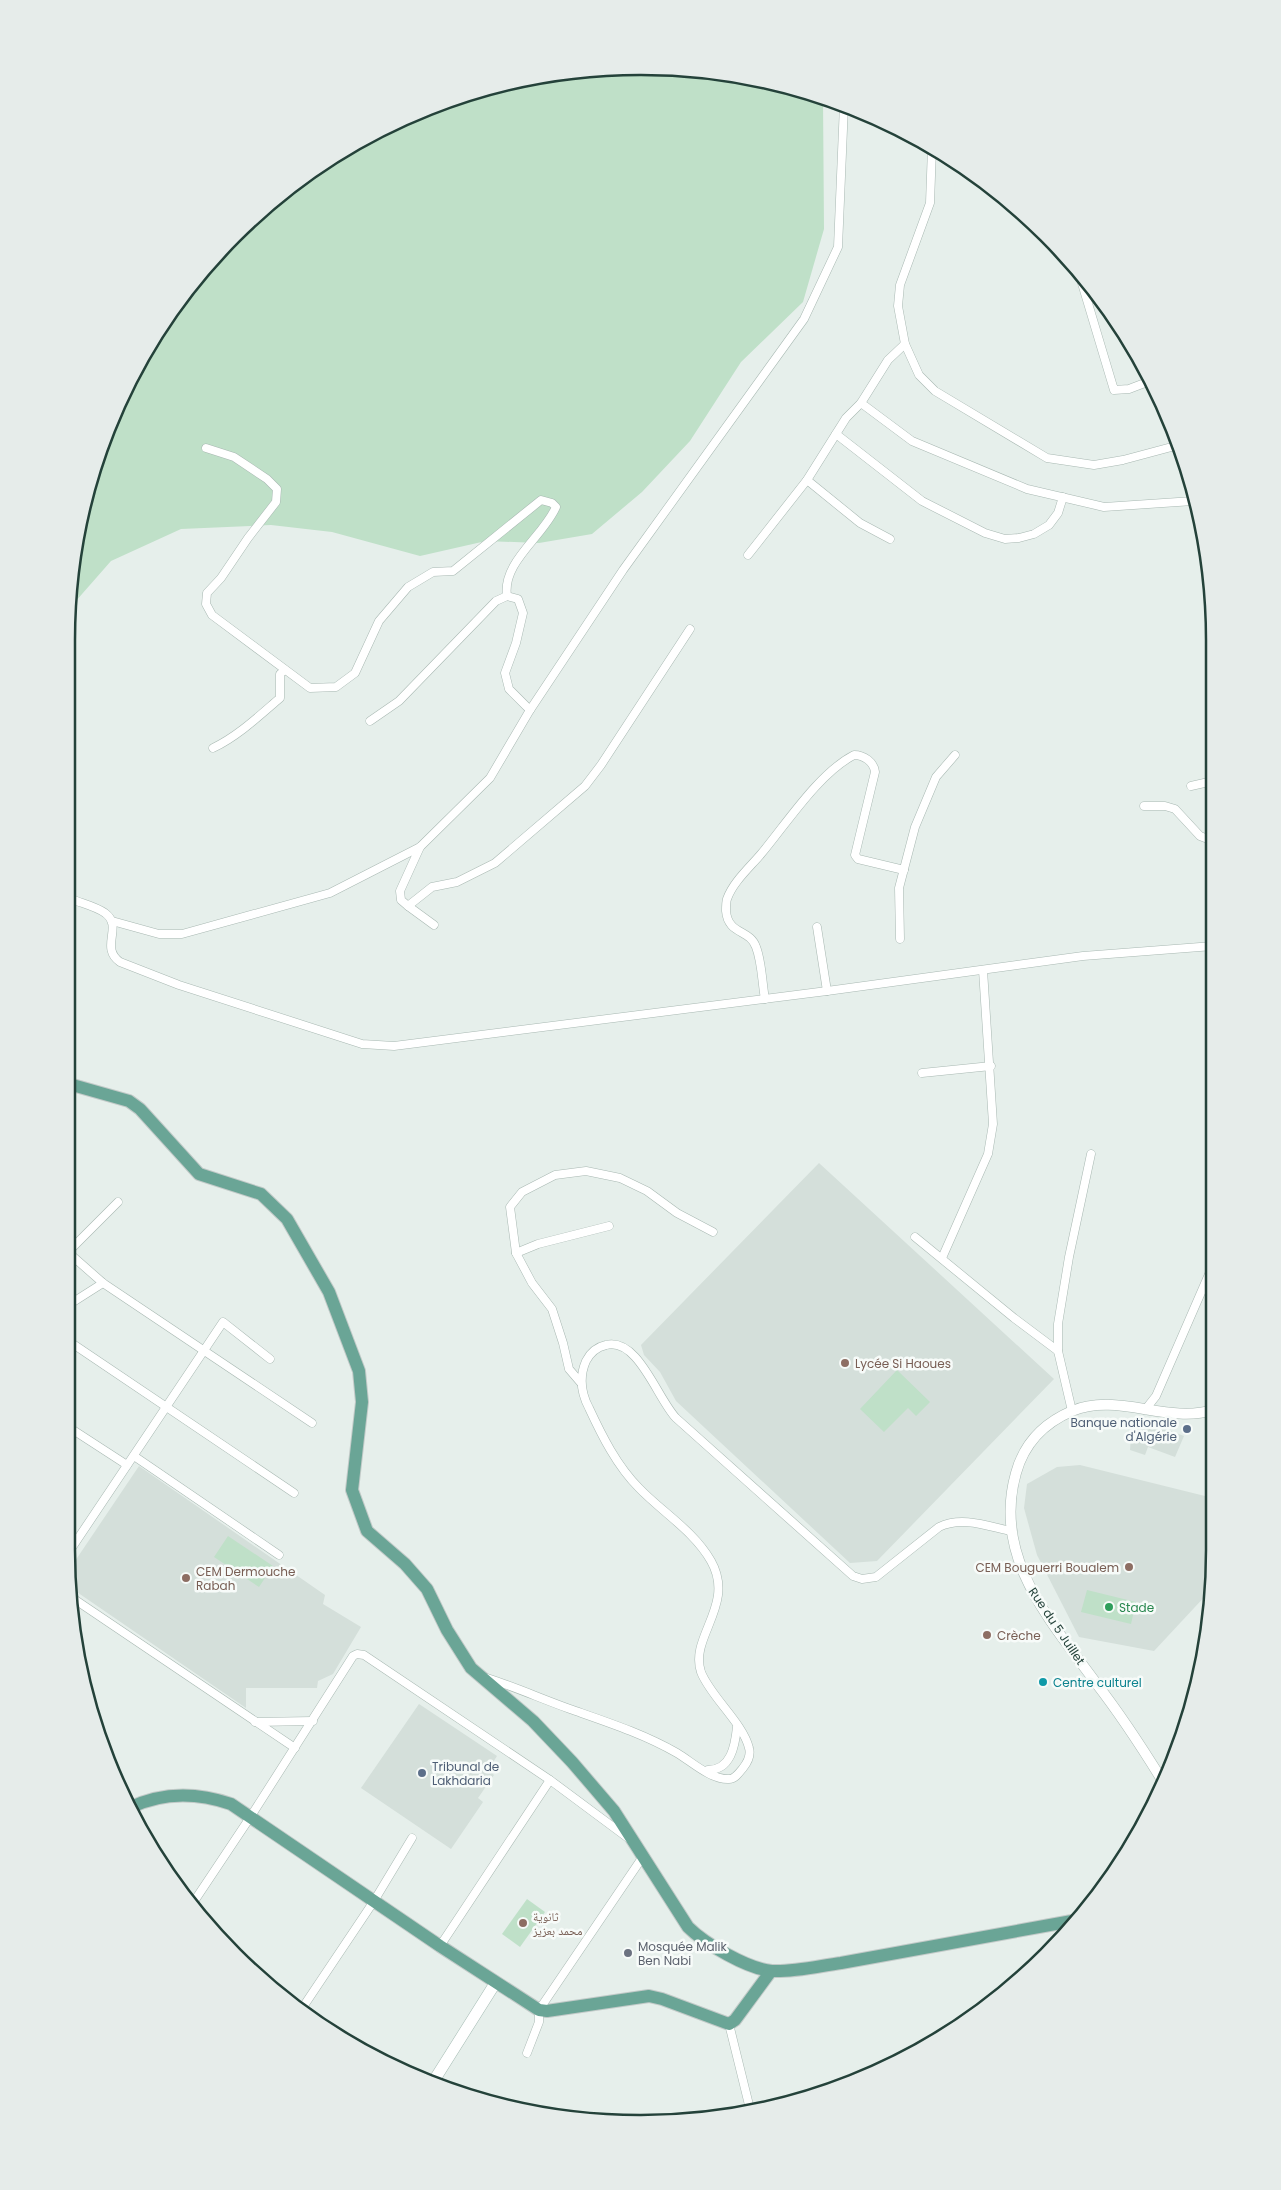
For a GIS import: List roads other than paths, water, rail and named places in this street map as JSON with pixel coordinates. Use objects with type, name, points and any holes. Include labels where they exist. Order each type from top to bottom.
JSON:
[{"type":"main road","points":[[75,1086],[129,1101],[140,1110],[199,1174],[261,1194],[287,1219],[329,1292],[360,1372],[362,1402],[352,1490],[358,1512],[367,1531],[405,1564],[427,1589],[447,1630],[471,1668],[532,1721],[572,1762],[614,1811],[642,1858],[688,1927],[700,1939],[735,1958],[771,1971],[803,1969],[841,1963],[1066,1922]]},
{"type":"main road","points":[[135,1804],[165,1796],[188,1795],[211,1797],[231,1804],[440,1946],[539,2010],[547,2011],[649,1996],[729,2024],[735,2020],[771,1971]]},
{"type":"main road","points":[[436,2077],[496,1982]]},
{"type":"street","points":[[75,900],[101,911],[112,921],[159,934],[182,934],[330,893],[420,847],[490,778],[530,710],[629,562],[804,319],[838,247],[844,113]]},
{"type":"street","points":[[932,156],[930,202],[900,285],[898,306],[905,344],[919,375],[935,391],[1047,458],[1094,465],[1123,460],[1172,447]]},
{"type":"street","points":[[1084,290],[1114,390],[1129,389],[1144,383]]},
{"type":"street","points":[[748,555],[806,480],[846,418],[861,404],[888,360],[905,344]]},
{"type":"street","points":[[861,404],[912,441],[1026,489],[1104,506],[1189,501]]},
{"type":"street","points":[[836,434],[922,501],[986,533],[1005,539],[1034,534],[1049,525],[1058,513],[1063,497]]},
{"type":"street","points":[[206,448],[234,456],[267,479],[277,489],[276,502],[248,538],[222,578],[207,593],[206,604],[212,615],[310,688],[336,687],[356,673],[379,622],[408,587],[433,572],[454,571],[541,500],[552,503],[556,507],[551,518],[514,565],[506,585],[507,596]]},
{"type":"street","points":[[806,480],[860,523],[890,539]]},
{"type":"street","points":[[370,721],[399,701],[496,601],[507,596],[518,599],[523,613],[516,643],[505,673],[509,689],[530,710]]},
{"type":"street","points":[[408,906],[432,888],[458,882],[495,863],[584,786],[601,764],[690,629]]},
{"type":"street","points":[[213,748],[244,728],[280,698],[280,674],[285,670]]},
{"type":"street","points":[[900,939],[898,898],[915,827],[929,790],[945,764],[955,754]]},
{"type":"street","points":[[764,999],[756,946],[751,938],[736,931],[732,925],[726,912],[727,899],[741,876],[808,796],[837,766],[854,755],[866,758],[874,766],[875,772],[855,855],[858,859],[904,870]]},
{"type":"street","points":[[1191,786],[1206,782]]},
{"type":"street","points":[[1144,806],[1175,808],[1200,836],[1206,838]]},
{"type":"street","points":[[420,847],[400,892],[401,900],[434,925]]},
{"type":"street","points":[[112,921],[113,931],[110,949],[115,958],[120,962],[179,985],[362,1044],[394,1046],[827,992],[1083,956],[1206,947]]},
{"type":"street","points":[[817,927],[827,992]]},
{"type":"street","points":[[942,1258],[988,1154],[993,1124],[983,970]]},
{"type":"street","points":[[922,1073],[990,1066]]},
{"type":"street","points":[[1072,1411],[1058,1351],[1058,1324],[1067,1266],[1091,1154]]},
{"type":"street","points":[[581,1383],[569,1369],[552,1309],[532,1283],[516,1253],[510,1207],[522,1192],[555,1175],[586,1170],[620,1178],[646,1191],[677,1213],[713,1232]]},
{"type":"street","points":[[75,1247],[118,1202]]},
{"type":"street","points":[[516,1253],[547,1242],[609,1226]]},
{"type":"street","points":[[915,1237],[1014,1318],[1058,1351]]},
{"type":"street","points":[[75,1257],[103,1283],[312,1423]]},
{"type":"street","points":[[75,1301],[103,1283]]},
{"type":"street","points":[[1145,1410],[1156,1396],[1206,1284]]},
{"type":"street","points":[[75,1543],[222,1322],[270,1359]]},
{"type":"street","points":[[75,1345],[294,1492]]},
{"type":"street","points":[[479,1675],[651,1738],[704,1771],[729,1779],[735,1777],[746,1764],[749,1748],[737,1726],[702,1675],[699,1662],[718,1604],[718,1580],[711,1562],[695,1540],[636,1485],[611,1451],[585,1401],[581,1383],[583,1369],[588,1357],[598,1347],[616,1345],[631,1352],[641,1363],[668,1409],[676,1418],[854,1576],[862,1579],[876,1577],[939,1527],[949,1522],[962,1521],[1010,1531]]},
{"type":"street","name":"Rue du 5 Juillet","points":[[1159,1775],[1134,1734],[1033,1594],[1019,1562],[1010,1531],[1009,1514],[1012,1487],[1020,1457],[1035,1435],[1072,1411],[1100,1404],[1176,1414],[1206,1412]]},
{"type":"street","points":[[75,1431],[128,1465]]},
{"type":"street","points":[[134,1456],[280,1555]]},
{"type":"street","points":[[78,1602],[295,1748]]},
{"type":"street","points":[[196,1899],[313,1721],[353,1656],[357,1654],[364,1655],[550,1780],[633,1842]]},
{"type":"street","points":[[255,1722],[313,1721]]},
{"type":"street","points":[[704,1771],[715,1770],[723,1766],[733,1753],[737,1726]]},
{"type":"street","points":[[440,1946],[550,1780]]},
{"type":"street","points":[[305,2004],[374,1901],[412,1838]]},
{"type":"street","points":[[527,2053],[539,2022],[539,2010],[642,1858]]},
{"type":"street","points":[[729,2024],[749,2104]]},
{"type":"place","name":"Lycée Si Haoues","points":[[845,1363]]},
{"type":"place","name":"Banque nationale d'Algérie","points":[[1187,1429]]},
{"type":"place","name":"CEM Bouguerri Boualem","points":[[1129,1567]]},
{"type":"place","name":"CEM Dermouche Rabah","points":[[186,1578]]},
{"type":"place","name":"Stade","points":[[1109,1607]]},
{"type":"place","name":"Crèche","points":[[987,1635]]},
{"type":"place","name":"Centre culturel","points":[[1043,1682]]},
{"type":"place","name":"Tribunal de Lakhdaria","points":[[422,1773]]},
{"type":"place","name":"ثانوية محمد بعزيز","points":[[523,1923]]},
{"type":"place","name":"Mosquée Malik Ben Nabi","points":[[628,1953]]}]
